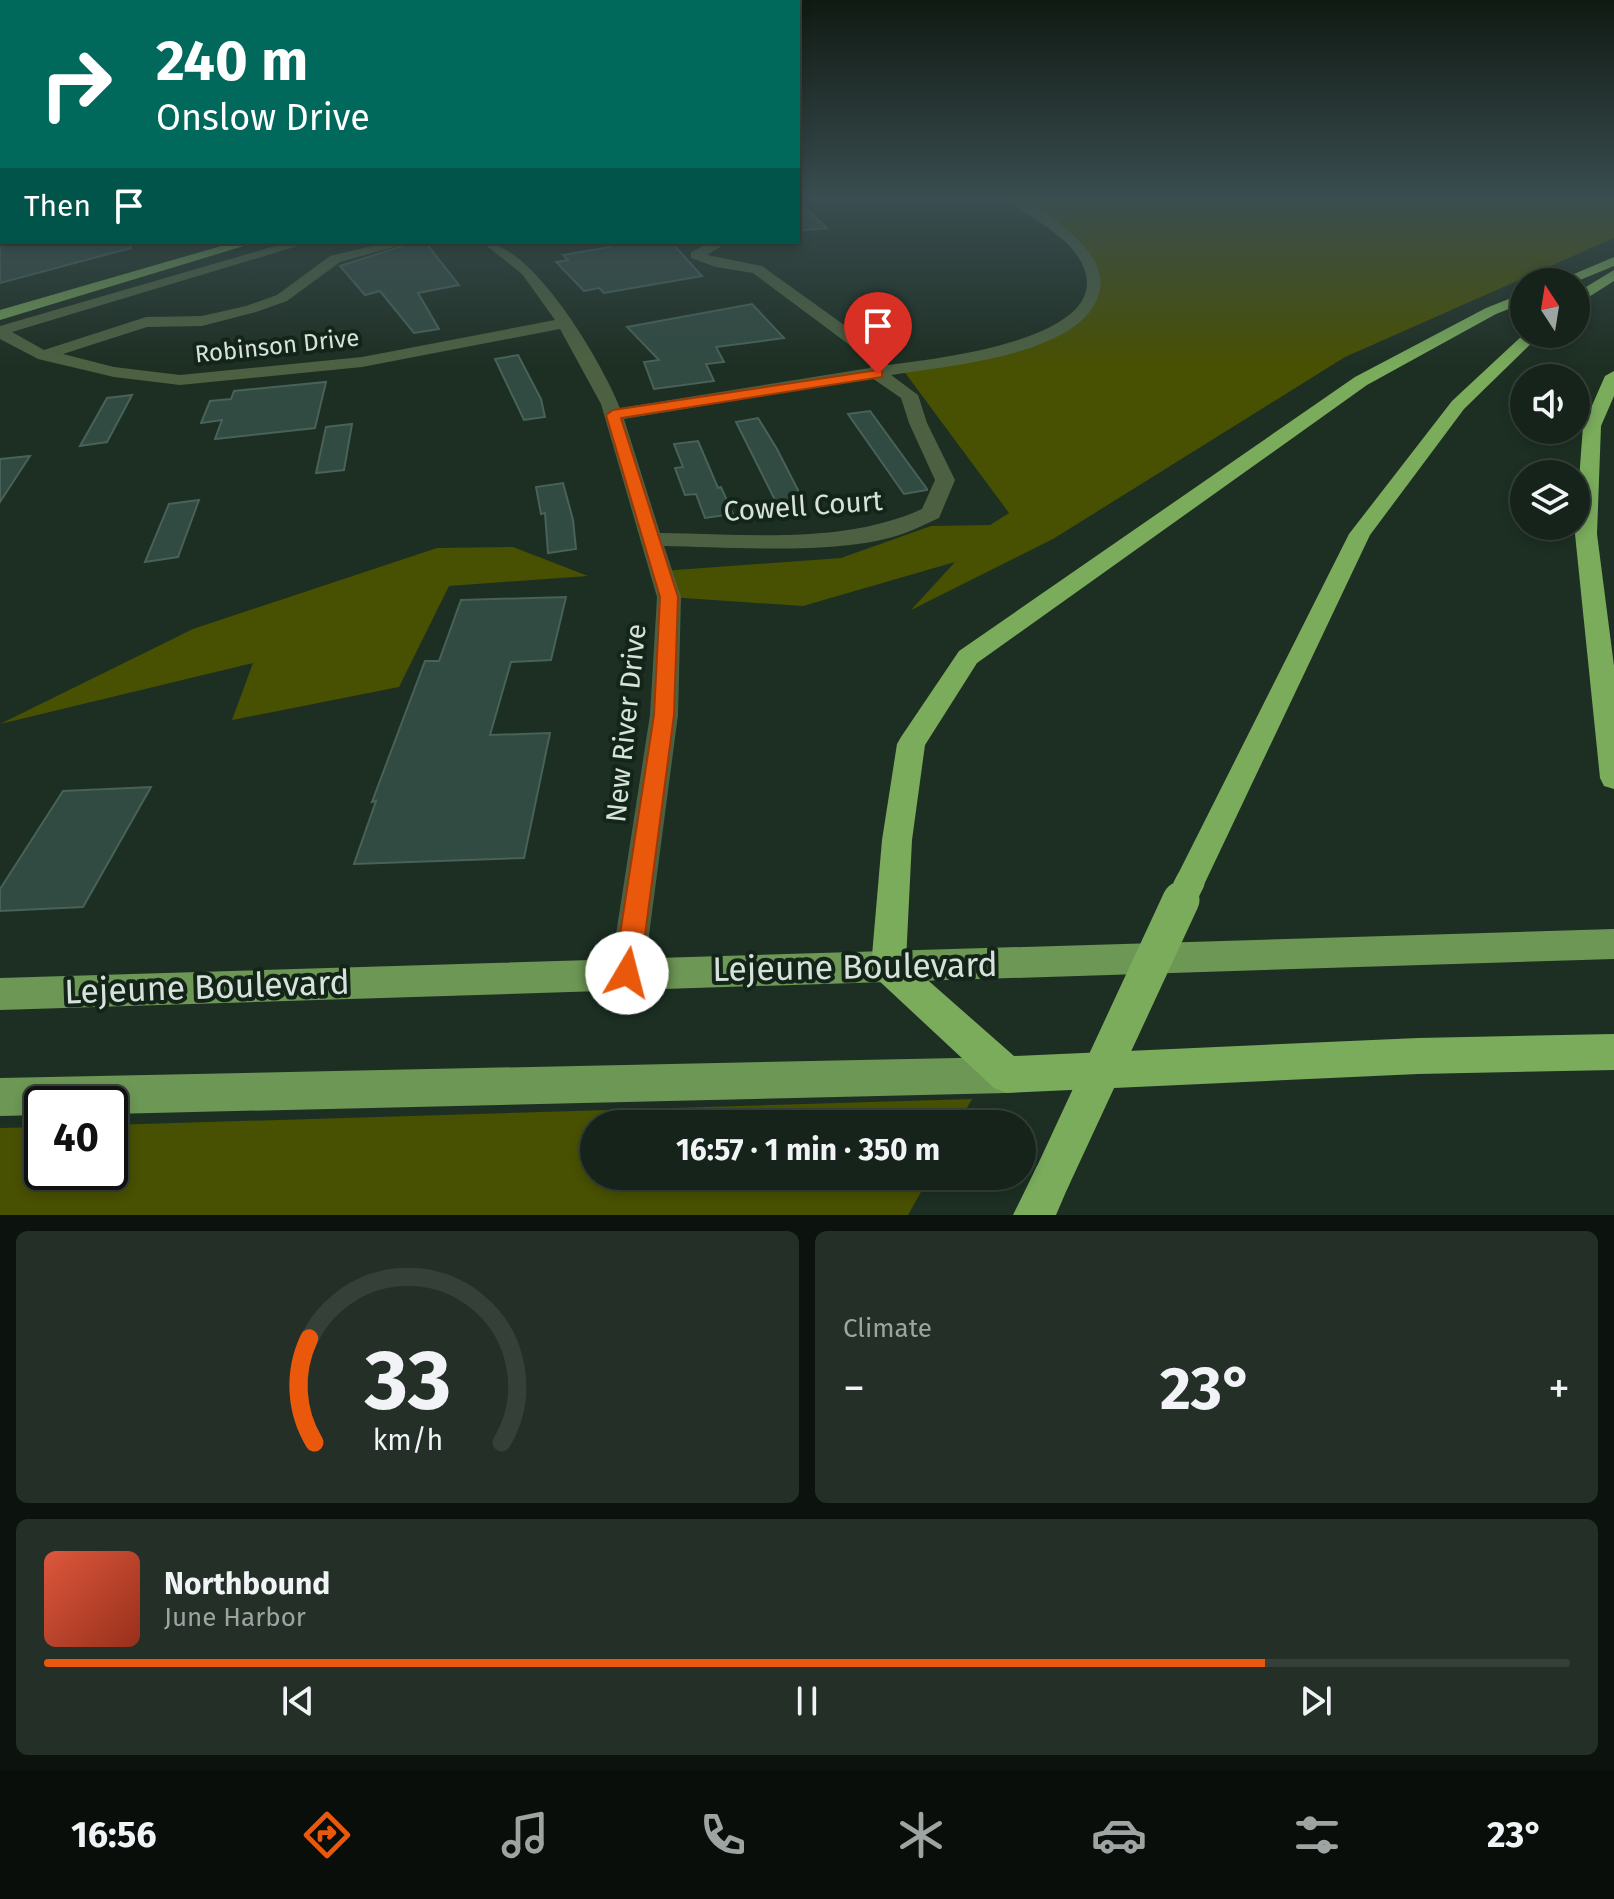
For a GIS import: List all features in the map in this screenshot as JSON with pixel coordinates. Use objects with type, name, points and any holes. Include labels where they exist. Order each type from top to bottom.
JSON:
[{"type":"highway","points":[[1590,271],[1614,261]]},
{"type":"highway","points":[[1590,290],[1614,274]]},
{"type":"highway","points":[[1510,304],[1361,381],[968,657],[911,744],[897,840],[888,967],[1007,1075],[1418,1056],[1614,1052]]},
{"type":"highway","points":[[1043,1197],[1190,882],[1360,534],[1458,405],[1518,348]]},
{"type":"highway","points":[[1614,376],[1592,426],[1586,534],[1614,778]]},
{"type":"main road","points":[[0,315],[210,254]]},
{"type":"main road","name":"Lejeune Boulevard","points":[[0,994],[1614,944]]},
{"type":"main road","points":[[0,1097],[1007,1075]]},
{"type":"street","points":[[0,331],[264,254]]},
{"type":"street","points":[[44,355],[146,322],[202,321],[251,309],[282,298],[335,259],[357,254]]},
{"type":"street","name":"New River Drive","points":[[504,254],[527,271],[565,323],[613,415],[669,597],[664,715],[627,973]]},
{"type":"street","points":[[698,254],[696,255],[716,263],[757,269],[785,287],[880,359],[878,374]]},
{"type":"street","points":[[613,415],[878,374],[1018,347],[1063,326],[1088,307],[1095,283],[1089,262],[1082,254]]},
{"type":"street","name":"Robinson Drive","points":[[0,331],[44,355],[114,372],[180,380],[362,362],[565,323]]},
{"type":"street","name":"Cowell Court","points":[[653,539],[770,541],[850,537],[896,529],[931,513],[945,480],[938,458],[918,423],[909,395],[878,374]]},
{"type":"green space","points":[[1079,254],[1579,254],[1546,268],[1510,268],[1510,284],[1345,357],[1053,539],[911,610],[955,562],[803,606],[669,597],[662,571],[841,558],[931,526],[990,525],[1009,513],[903,370],[1018,347],[1088,306],[1089,262]]},
{"type":"green space","points":[[513,547],[588,576],[449,586],[399,687],[232,720],[253,663],[0,724],[193,629],[437,548]]},
{"type":"green space","points":[[972,1099],[966,1110],[607,1110]]},
{"type":"green space","points":[[580,1111],[580,1190],[922,1190],[908,1215],[0,1215],[0,1128],[24,1127],[24,1190],[128,1190],[128,1124]]},
{"type":"building","points":[[0,254],[110,254],[0,283]]},
{"type":"building","points":[[378,254],[434,254],[459,285],[418,293],[439,329],[414,333],[380,291],[365,295],[340,266]]},
{"type":"building","points":[[682,254],[702,276],[604,293],[599,288],[584,291],[556,262],[568,260],[563,255]]},
{"type":"building","points":[[752,304],[784,338],[716,347],[724,362],[706,364],[714,381],[654,389],[644,362],[659,360],[627,327]]},
{"type":"building","points":[[518,355],[541,399],[545,417],[524,420],[495,359]]},
{"type":"building","points":[[326,382],[315,428],[215,439],[222,420],[201,423],[210,401],[231,399],[234,391]]},
{"type":"building","points":[[132,395],[107,442],[80,446],[107,398]]},
{"type":"building","points":[[870,411],[927,490],[904,494],[848,414]]},
{"type":"building","points":[[758,418],[802,498],[776,502],[736,422]]},
{"type":"building","points":[[352,424],[344,470],[316,473],[326,427]]},
{"type":"building","points":[[698,441],[733,514],[705,518],[696,494],[685,495],[675,468],[683,467],[674,444]]},
{"type":"building","points":[[30,456],[0,502],[0,459]]},
{"type":"building","points":[[563,483],[573,520],[576,549],[548,553],[545,513],[541,514],[536,487]]},
{"type":"building","points":[[199,500],[178,557],[145,562],[169,504]]},
{"type":"building","points":[[566,597],[551,660],[511,662],[490,735],[550,733],[524,858],[354,864],[376,801],[372,802],[425,661],[439,661],[461,600]]},
{"type":"building","points":[[151,787],[83,907],[0,911],[0,889],[63,791]]},
{"type":"route","points":[[627,973],[664,715],[669,597],[643,503],[613,415],[878,374]]}]
